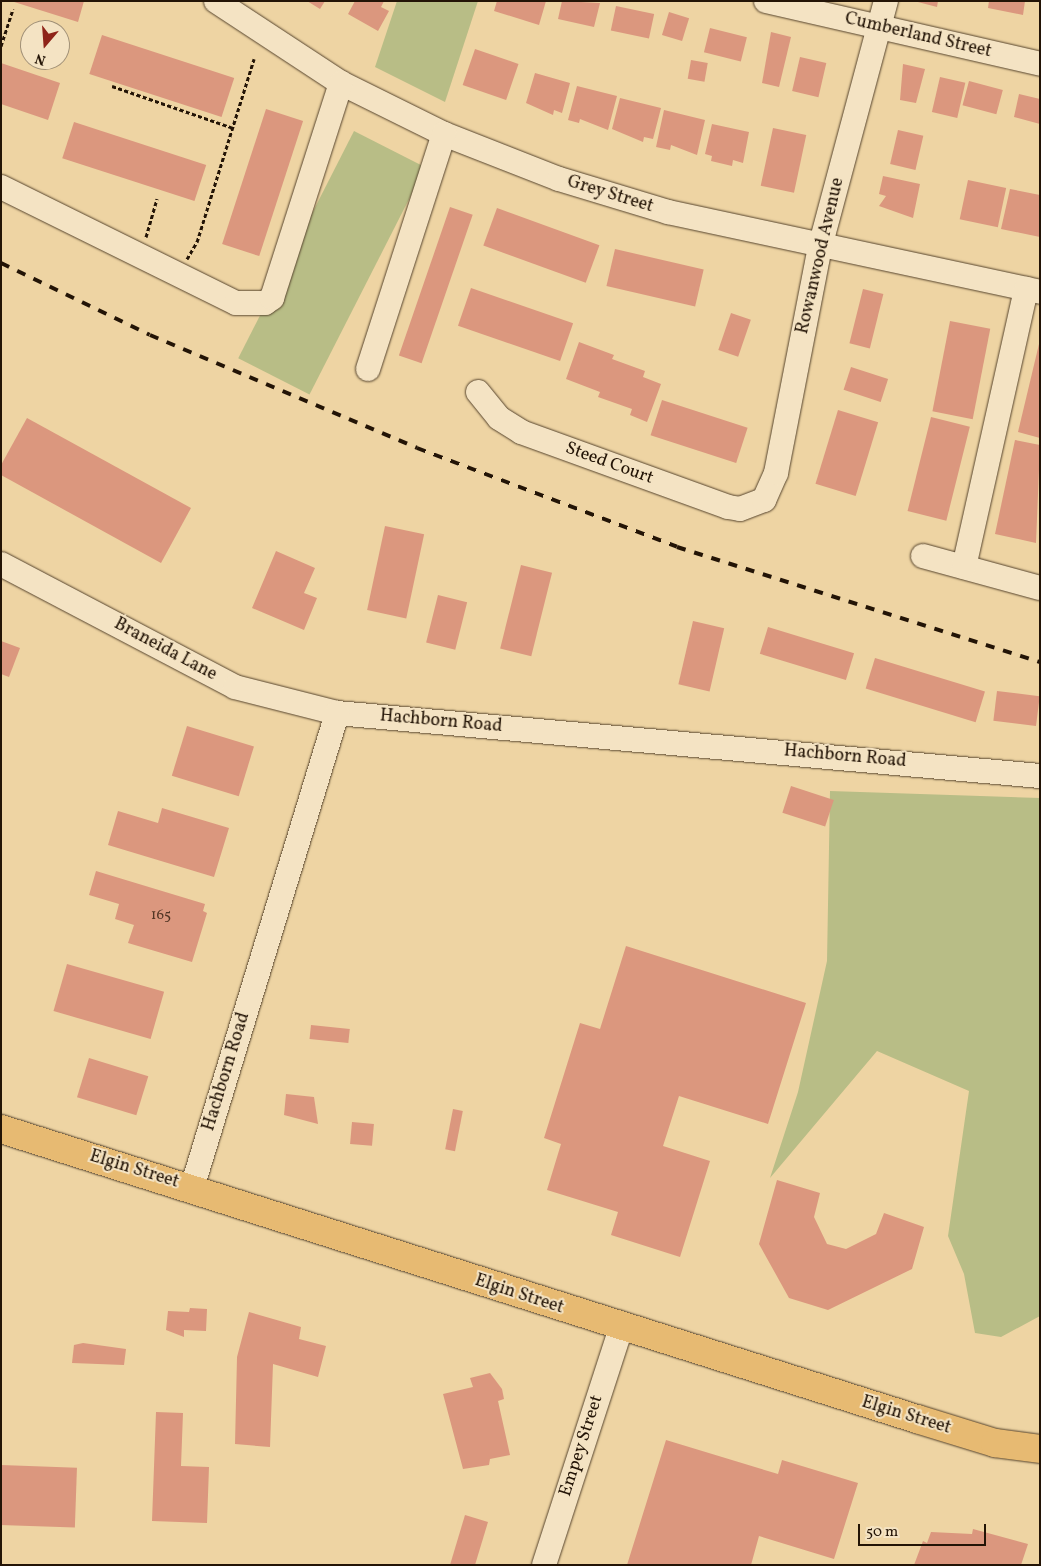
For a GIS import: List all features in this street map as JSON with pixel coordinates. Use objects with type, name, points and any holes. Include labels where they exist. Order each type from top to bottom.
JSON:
[{"type":"main road","name":"Elgin Street","points":[[1,1129],[192,1188],[621,1328],[995,1443],[1040,1449]]},
{"type":"street","name":"Cumberland Street","points":[[766,1],[1040,64]]},
{"type":"street","name":"Rowanwood Avenue","points":[[754,505],[764,500],[776,473],[820,247],[881,28],[886,1]]},
{"type":"street","name":"Grey Street","points":[[225,4],[341,83],[444,134],[617,198],[820,247],[1033,291]]},
{"type":"street","points":[[1,187],[236,303],[252,306],[272,298],[341,83]]},
{"type":"street","points":[[368,369],[444,134]]},
{"type":"street","points":[[964,567],[1033,291]]},
{"type":"street","name":"Steed Court","points":[[478,392],[499,418],[520,432],[728,507],[754,505]]},
{"type":"street","points":[[923,556],[1040,588]]},
{"type":"street","name":"Braneida Lane","points":[[1,564],[235,687],[337,714]]},
{"type":"street","name":"Hachborn Road","points":[[192,1188],[337,714],[1040,776]]},
{"type":"street","name":"Empey Street","points":[[544,1565],[621,1328]]},
{"type":"path","points":[[1,46],[3,34],[13,9]]},
{"type":"path","points":[[178,274],[197,242],[254,59]]},
{"type":"path","points":[[112,86],[233,128]]},
{"type":"path","points":[[140,256],[158,199]]},
{"type":"green space","points":[[397,1],[478,1],[445,102],[375,67]]},
{"type":"green space","points":[[354,131],[425,167],[310,395],[238,358]]},
{"type":"green space","points":[[830,791],[1040,798],[1040,1316],[1001,1337],[975,1333],[964,1274],[948,1236],[969,1091],[877,1051],[770,1178],[798,1092],[827,961]]},
{"type":"building","points":[[11,1],[84,1],[78,22]]},
{"type":"building","points":[[307,1],[325,1],[320,9]]},
{"type":"building","points":[[355,1],[384,1],[381,7],[389,11],[378,31],[348,14]]},
{"type":"building","points":[[497,1],[546,1],[539,25],[494,11]]},
{"type":"building","points":[[562,1],[600,3],[594,27],[558,19]]},
{"type":"building","points":[[914,1],[938,1],[937,7]]},
{"type":"building","points":[[989,1],[1025,1],[1023,15],[988,8]]},
{"type":"building","points":[[616,6],[654,14],[649,39],[611,30]]},
{"type":"building","points":[[669,12],[689,18],[682,41],[662,35]]},
{"type":"building","points":[[710,28],[747,37],[741,61],[704,52]]},
{"type":"building","points":[[771,32],[791,37],[779,87],[762,83]]},
{"type":"building","points":[[102,35],[234,78],[222,117],[89,74]]},
{"type":"building","points":[[475,49],[518,64],[506,100],[463,85]]},
{"type":"building","points":[[800,57],[826,63],[818,97],[792,91]]},
{"type":"building","points":[[691,60],[708,63],[704,82],[688,79]]},
{"type":"building","points":[[1,63],[60,83],[48,120],[1,104]]},
{"type":"building","points":[[903,64],[925,69],[916,103],[900,100]]},
{"type":"building","points":[[535,73],[570,83],[562,113],[554,110],[553,115],[526,103]]},
{"type":"building","points":[[940,77],[965,83],[957,118],[932,112]]},
{"type":"building","points":[[969,81],[1003,90],[996,114],[963,105]]},
{"type":"building","points":[[577,86],[617,96],[608,130],[580,119],[579,123],[568,120]]},
{"type":"building","points":[[1019,94],[1040,99],[1040,124],[1014,117]]},
{"type":"building","points":[[620,98],[661,108],[653,139],[644,137],[643,142],[612,129]]},
{"type":"building","points":[[266,109],[303,121],[259,256],[222,244]]},
{"type":"building","points":[[664,110],[705,120],[697,155],[671,145],[670,150],[656,147]]},
{"type":"building","points":[[74,122],[206,165],[194,201],[62,158]]},
{"type":"building","points":[[712,124],[749,132],[743,163],[733,160],[732,166],[711,161],[712,156],[705,154]]},
{"type":"building","points":[[773,128],[806,135],[794,193],[761,186]]},
{"type":"building","points":[[898,130],[923,136],[915,170],[890,164]]},
{"type":"building","points":[[883,176],[920,184],[913,218],[879,206],[886,196],[879,194]]},
{"type":"building","points":[[968,180],[1006,188],[998,227],[960,219]]},
{"type":"building","points":[[1010,189],[1040,195],[1040,237],[1001,229]]},
{"type":"building","points":[[450,207],[473,215],[422,363],[399,355]]},
{"type":"building","points":[[497,208],[599,245],[586,283],[483,246]]},
{"type":"building","points":[[615,249],[704,269],[695,306],[606,286]]},
{"type":"building","points":[[471,288],[573,323],[560,361],[458,326]]},
{"type":"building","points":[[863,289],[883,294],[870,348],[849,343]]},
{"type":"building","points":[[731,313],[751,320],[738,357],[718,350]]},
{"type":"building","points":[[950,321],[990,329],[973,419],[932,411]]},
{"type":"building","points":[[579,342],[614,355],[612,359],[645,371],[643,377],[661,384],[647,422],[630,415],[632,409],[598,397],[600,392],[566,379]]},
{"type":"building","points":[[1040,344],[1040,438],[1018,432]]},
{"type":"building","points":[[851,367],[888,379],[881,402],[844,390]]},
{"type":"building","points":[[662,400],[748,428],[736,463],[651,435]]},
{"type":"building","points":[[838,410],[878,422],[856,496],[815,484]]},
{"type":"building","points":[[931,417],[970,427],[946,521],[908,511]]},
{"type":"building","points":[[27,418],[191,508],[161,563],[1,475],[1,465]]},
{"type":"building","points":[[1015,440],[1040,445],[1036,543],[995,534]]},
{"type":"building","points":[[385,526],[424,534],[406,618],[367,610]]},
{"type":"building","points":[[276,551],[315,568],[304,593],[317,598],[304,630],[252,608]]},
{"type":"building","points":[[521,565],[552,573],[531,656],[500,648]]},
{"type":"building","points":[[438,595],[467,602],[455,650],[426,643]]},
{"type":"building","points":[[693,621],[724,628],[710,692],[678,684]]},
{"type":"building","points":[[768,627],[854,653],[846,680],[760,654]]},
{"type":"building","points":[[1,641],[20,648],[9,677],[1,674]]},
{"type":"building","points":[[875,658],[985,692],[976,722],[866,689]]},
{"type":"building","points":[[997,691],[1040,696],[1036,726],[993,721]]},
{"type":"building","points":[[187,726],[254,746],[239,796],[172,776]]},
{"type":"building","points":[[791,786],[834,800],[825,827],[782,813]]},
{"type":"building","points":[[162,808],[229,828],[214,877],[108,845],[118,811],[158,823]]},
{"type":"building","points":[[96,871],[205,904],[203,911],[207,913],[192,962],[128,943],[134,925],[115,919],[119,904],[89,895]]},
{"type":"building","points":[[626,946],[806,1003],[768,1124],[679,1096],[663,1146],[710,1161],[680,1257],[611,1235],[618,1212],[547,1190],[561,1144],[544,1138],[580,1023],[600,1029]]},
{"type":"building","points":[[67,964],[164,992],[151,1039],[53,1011]]},
{"type":"building","points":[[311,1025],[350,1029],[348,1043],[310,1039]]},
{"type":"building","points":[[89,1058],[148,1076],[136,1115],[77,1097]]},
{"type":"building","points":[[286,1094],[314,1097],[318,1124],[284,1115]]},
{"type":"building","points":[[453,1109],[463,1111],[455,1151],[445,1149]]},
{"type":"building","points":[[352,1122],[374,1124],[372,1146],[350,1144]]},
{"type":"building","points":[[777,1180],[820,1193],[814,1217],[827,1244],[846,1249],[876,1234],[884,1213],[924,1227],[912,1269],[828,1310],[789,1298],[759,1244]]},
{"type":"building","points":[[190,1308],[207,1309],[206,1331],[184,1330],[184,1337],[166,1330],[168,1311],[189,1312]]},
{"type":"building","points":[[249,1312],[301,1327],[299,1339],[326,1346],[318,1377],[273,1364],[270,1447],[235,1444],[237,1357]]},
{"type":"building","points":[[83,1343],[126,1349],[124,1365],[72,1363],[74,1345]]},
{"type":"building","points":[[490,1373],[502,1389],[504,1399],[498,1401],[510,1455],[490,1459],[489,1465],[463,1469],[443,1394],[473,1387],[470,1378]]},
{"type":"building","points":[[156,1412],[183,1413],[181,1466],[209,1467],[207,1523],[152,1521]]},
{"type":"building","points":[[666,1440],[778,1474],[782,1460],[858,1483],[834,1559],[759,1536],[751,1565],[627,1565]]},
{"type":"building","points":[[1,1465],[77,1468],[75,1528],[1,1525]]},
{"type":"building","points":[[465,1515],[488,1522],[475,1565],[450,1565]]},
{"type":"building","points":[[973,1529],[1028,1544],[1021,1565],[914,1565],[923,1541],[927,1543],[931,1532],[972,1534]]},
{"type":"railway","points":[[1,263],[150,335],[417,448],[677,547],[1040,662]]}]
